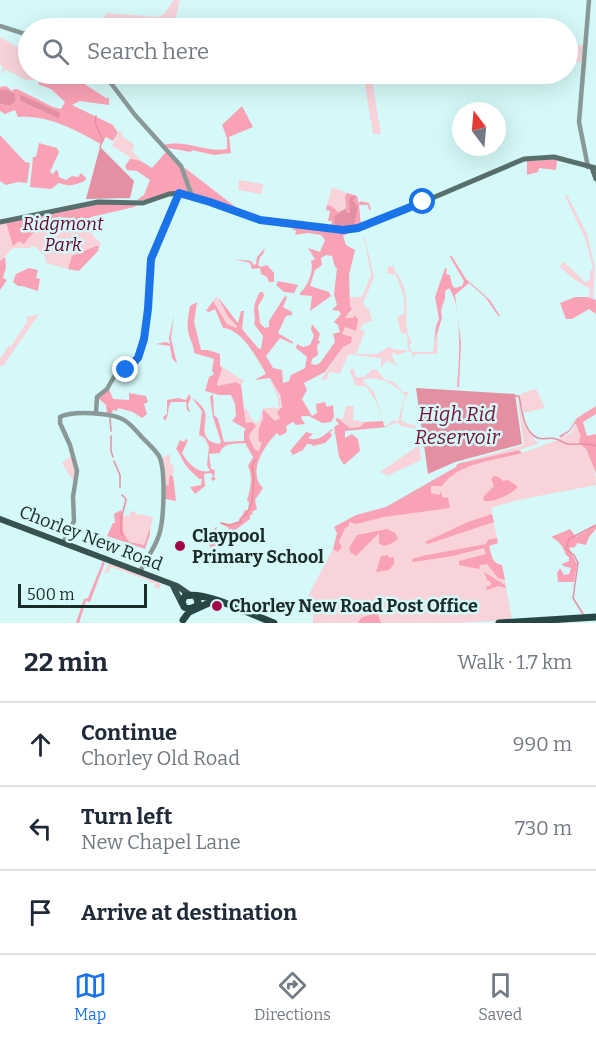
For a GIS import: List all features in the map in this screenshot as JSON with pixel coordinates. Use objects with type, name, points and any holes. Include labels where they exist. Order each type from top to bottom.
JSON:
[{"type":"highway","name":"Chorley New Road","points":[[192,595],[220,602],[274,623]]},
{"type":"highway","points":[[192,595],[198,602],[181,622],[183,597],[192,595]]},
{"type":"highway","points":[[182,604],[186,609],[209,601]]},
{"type":"highway","points":[[181,622],[189,612],[209,601]]},
{"type":"highway","points":[[499,623],[596,617]]},
{"type":"main road","points":[[0,222],[98,202],[143,203],[179,193],[260,220],[343,230],[358,228],[444,194],[518,160],[548,157],[592,168],[596,179]]},
{"type":"main road","name":"Chorley New Road","points":[[0,519],[171,584],[192,595]]},
{"type":"main road","name":"Chorley New Road","points":[[171,584],[177,589],[182,604]]},
{"type":"street","points":[[589,0],[579,122],[592,168]]},
{"type":"street","points":[[0,26],[18,32]]},
{"type":"street","points":[[112,84],[135,115],[181,166],[192,196]]},
{"type":"street","points":[[96,413],[97,397],[108,387],[115,375],[129,368],[138,358],[144,339],[148,309],[151,259],[179,193]]},
{"type":"street","points":[[63,543],[74,521],[73,497],[77,471],[60,419],[64,415],[113,414],[126,420],[160,459],[163,489],[162,522],[159,536],[140,572]]},
{"type":"green space","points":[[174,0],[180,0],[176,18],[104,18],[106,13],[157,17],[164,14]]},
{"type":"green space","points":[[0,37],[18,47],[18,76],[5,69],[1,75],[3,67],[0,64]]},
{"type":"green space","points":[[583,45],[581,62],[578,62],[578,46]]},
{"type":"green space","points":[[365,84],[373,84],[381,134],[373,134]]},
{"type":"green space","points":[[120,130],[124,138],[134,144],[132,151],[142,162],[136,159],[129,160],[130,157],[112,146]]},
{"type":"green space","points":[[239,180],[262,184],[261,194],[238,190]]},
{"type":"green space","points":[[332,187],[347,193],[346,207],[338,212],[327,205]]},
{"type":"green space","points":[[567,195],[587,234],[595,269],[593,299],[589,298],[590,288],[560,267],[563,261],[585,282],[590,280],[590,271],[593,269],[585,238],[565,196]]},
{"type":"green space","name":"Ridgmont Park","points":[[97,203],[134,207],[89,218],[92,224],[87,228],[101,244],[73,256],[68,269],[46,263],[45,256],[34,246],[13,248],[0,261],[0,224]]},
{"type":"green space","points":[[365,238],[374,277],[363,303],[369,309],[372,321],[364,324],[360,330],[365,331],[356,354],[348,355],[340,374],[332,372],[328,374],[327,380],[321,380],[343,347],[351,343],[342,334],[345,326],[353,318],[345,318],[351,312],[349,297],[362,297],[371,275],[363,240]]},
{"type":"green space","points":[[393,266],[405,290],[407,326],[412,342],[409,346],[412,352],[433,352],[438,335],[437,354],[416,354],[412,357],[412,353],[408,351],[407,334],[401,333],[397,317],[404,314],[404,297],[396,275],[387,273],[388,267]]},
{"type":"green space","points":[[217,296],[228,317],[238,326],[237,328],[227,324],[213,301]]},
{"type":"green space","points":[[39,314],[3,366],[0,366],[0,359],[27,322],[27,317]]},
{"type":"green space","points":[[389,347],[408,351],[398,355],[391,354],[397,366],[387,360],[381,368],[381,358],[354,355],[377,354]]},
{"type":"green space","points":[[220,365],[244,381],[241,385],[236,382],[218,386],[216,382]]},
{"type":"green space","points":[[349,369],[354,369],[356,377],[364,377],[371,370],[376,369],[385,380],[394,382],[403,392],[409,392],[404,401],[401,419],[403,422],[416,426],[416,429],[401,426],[396,422],[386,426],[394,420],[398,421],[405,395],[386,382],[370,378],[364,379],[364,382],[374,392],[383,421],[375,400],[366,386],[356,386]]},
{"type":"green space","points":[[269,378],[279,396],[281,412],[280,418],[275,421],[264,410],[263,419],[259,425],[262,442],[259,451],[254,449],[249,439],[244,412],[246,408],[256,423],[260,420],[262,409],[273,407],[279,409],[277,395]]},
{"type":"green space","points":[[536,389],[545,408],[524,413],[519,396]]},
{"type":"green space","points":[[517,396],[527,429],[534,437],[533,439],[539,443],[519,450],[457,464],[524,445]]},
{"type":"green space","points":[[346,406],[354,406],[353,420],[365,422],[360,427],[350,428],[337,418],[343,419]]},
{"type":"green space","points":[[576,424],[581,437],[579,440],[589,455],[593,467],[596,485],[518,500],[491,508],[498,543],[489,546],[494,561],[502,565],[512,620],[456,623],[313,623],[313,599],[308,596],[335,545],[338,533],[348,522],[392,510],[430,484],[462,467],[525,452],[563,438],[572,432]]},
{"type":"green space","points":[[419,445],[421,460],[390,476],[380,472]]},
{"type":"green space","points":[[170,454],[170,464],[173,465],[174,473],[171,475],[169,485],[164,486],[162,458]]},
{"type":"green space","points":[[72,455],[76,470],[73,481],[62,463]]},
{"type":"green space","points":[[130,511],[137,515],[153,517],[144,545],[131,542],[123,532],[124,515],[130,516]]},
{"type":"green space","points":[[109,563],[161,585],[159,589],[155,588],[155,583],[111,567],[108,573],[104,573]]},
{"type":"shaded area","points":[[38,84],[84,84],[109,98],[109,105],[80,101],[72,105],[113,125],[118,133],[113,141],[106,137],[101,144],[50,121],[18,117],[15,110],[5,114],[0,111],[0,104],[10,106],[16,101],[15,95],[7,90],[0,90],[0,87],[6,86],[12,91],[17,89],[61,109],[65,102],[51,89]],"holes":[[[19,94],[59,119],[20,101]]]},
{"type":"shaded area","points":[[242,106],[253,127],[229,137],[231,153],[214,155],[168,148],[164,145],[180,144],[219,150],[227,149],[227,138],[222,125]]},
{"type":"shaded area","points":[[0,135],[25,162],[30,163],[27,183],[18,182],[6,185],[0,181]]},
{"type":"shaded area","points":[[39,143],[57,148],[59,152],[50,172],[53,174],[56,170],[58,171],[59,177],[66,180],[72,176],[78,177],[81,173],[86,180],[73,185],[59,183],[51,189],[30,187],[33,157],[36,157]]},
{"type":"shaded area","points":[[166,152],[181,168],[189,193],[176,192],[137,200],[144,195],[150,180],[137,171],[127,170],[125,166],[130,159],[133,159],[152,168]]},
{"type":"shaded area","points":[[557,160],[556,170],[539,168],[538,172],[527,175],[527,161]]},
{"type":"shaded area","points":[[185,168],[242,212],[192,194]]},
{"type":"shaded area","points":[[347,193],[357,196],[359,204],[360,201],[369,203],[371,210],[368,205],[359,205],[361,225],[331,228],[332,221],[328,221],[330,211],[326,210],[327,205],[338,212],[346,208]],"holes":[[[355,197],[353,201],[357,212],[354,217],[336,222],[334,216],[345,209],[346,213],[351,213],[349,202]]]},
{"type":"shaded area","points":[[97,203],[139,204],[91,217],[89,221],[92,224],[84,228],[72,226],[60,216],[36,231],[24,244],[19,241],[13,246],[6,222]]},
{"type":"shaded area","points":[[293,228],[353,231],[343,236],[346,245],[355,250],[349,275],[352,309],[345,318],[353,318],[355,315],[358,320],[356,331],[345,327],[342,334],[352,337],[351,343],[343,347],[325,372],[304,383],[307,390],[302,399],[312,416],[317,413],[316,404],[325,402],[327,407],[333,405],[334,417],[331,422],[322,423],[309,416],[302,416],[305,424],[296,425],[293,422],[286,426],[287,432],[280,436],[277,433],[259,459],[258,482],[263,488],[255,500],[257,509],[252,512],[250,519],[234,531],[231,529],[218,545],[210,547],[209,543],[218,540],[229,528],[219,523],[231,524],[239,521],[245,510],[248,510],[247,500],[251,478],[248,466],[253,457],[245,443],[227,445],[220,453],[209,454],[211,469],[215,470],[216,479],[213,481],[211,479],[213,476],[211,473],[204,474],[205,486],[195,494],[190,487],[201,485],[202,479],[189,470],[176,449],[180,440],[184,442],[188,440],[182,453],[190,464],[201,471],[210,471],[207,465],[209,447],[205,438],[199,435],[202,411],[192,398],[204,410],[205,435],[212,442],[219,444],[221,442],[213,417],[210,397],[213,394],[214,415],[218,419],[224,442],[244,441],[246,429],[232,421],[236,416],[235,404],[231,395],[219,395],[205,391],[209,377],[214,374],[212,370],[214,359],[194,353],[188,331],[190,306],[197,302],[194,322],[201,350],[220,354],[222,369],[218,386],[236,382],[241,385],[246,423],[252,422],[256,426],[250,439],[254,449],[259,451],[262,442],[259,442],[259,430],[263,411],[275,421],[280,418],[277,412],[282,407],[280,395],[270,378],[254,380],[266,374],[253,353],[236,333],[223,328],[215,309],[206,311],[213,301],[227,324],[237,328],[228,317],[218,297],[238,323],[241,311],[244,311],[242,329],[261,349],[263,336],[254,324],[254,308],[257,298],[260,292],[263,292],[264,296],[258,306],[260,323],[265,328],[269,327],[269,321],[285,296],[287,297],[283,307],[292,312],[292,315],[286,316],[278,333],[293,344],[280,338],[266,356],[273,368],[282,370],[283,383],[289,381],[291,375],[305,368],[307,357],[296,348],[297,344],[303,347],[310,345],[314,336],[311,329],[312,324],[320,334],[318,341],[320,341],[317,345],[318,355],[312,359],[311,364],[320,363],[335,342],[333,334],[340,332],[338,325],[334,322],[341,314],[339,311],[332,310],[337,305],[334,294],[337,268],[332,256],[326,255],[321,258],[322,265],[315,270],[310,286],[329,292],[331,296],[310,311],[312,296],[300,295],[310,278],[311,261],[315,259],[308,248],[320,252],[325,240],[321,235],[307,233],[295,235],[296,231]]},
{"type":"shaded area","points":[[99,246],[98,251],[79,271],[68,269],[72,256]]},
{"type":"shaded area","points":[[265,248],[258,265],[261,267],[267,265],[274,273],[274,282],[269,282],[267,277],[261,274],[260,268],[252,269],[250,263],[234,259],[251,261],[254,265],[257,257]]},
{"type":"shaded area","points":[[451,255],[466,279],[490,300],[500,316],[486,298],[469,283],[455,295],[461,343],[459,387],[457,387],[458,321],[449,288],[445,291],[441,310],[442,318],[434,344],[439,319],[435,297],[445,268],[455,288],[462,286],[464,281]]},
{"type":"shaded area","points":[[5,257],[6,267],[3,278],[7,280],[0,290],[0,261]]},
{"type":"shaded area","points":[[29,268],[38,270],[36,278],[40,279],[38,291],[18,286],[13,282],[16,274]]},
{"type":"shaded area","points":[[278,281],[298,285],[294,293],[284,292],[276,285]]},
{"type":"shaded area","points":[[575,297],[596,300],[596,314],[589,309],[572,319],[566,319],[560,303]]},
{"type":"shaded area","points":[[174,315],[171,338],[177,364],[172,358],[170,346],[156,344],[166,342],[170,344],[169,338]]},
{"type":"shaded area","points":[[109,389],[113,399],[129,400],[129,393],[146,396],[148,402],[144,404],[147,414],[142,418],[133,412],[118,408],[117,411],[107,413],[106,405],[98,398]]},
{"type":"shaded area","points":[[189,394],[191,397],[188,405],[190,412],[187,410],[186,402],[171,402],[165,421],[163,417],[167,414],[167,400],[178,398],[186,400]]},
{"type":"shaded area","points":[[596,406],[596,414],[583,422],[587,436],[596,434],[596,473],[586,449],[580,444],[581,437],[576,424],[561,438],[559,436],[569,430],[577,418]]},
{"type":"shaded area","points":[[337,418],[350,428],[360,427],[365,422],[383,421],[384,426],[387,427],[345,431],[345,438],[352,434],[358,439],[360,451],[344,465],[339,457],[334,427],[339,424],[335,419]]},
{"type":"shaded area","points":[[332,429],[330,432],[332,436],[325,443],[313,446],[307,444],[303,450],[293,455],[290,451],[306,432],[313,434],[308,438],[315,439]]},
{"type":"shaded area","points":[[519,450],[522,453],[468,467],[449,478],[442,486],[431,486],[431,493],[439,495],[441,492],[442,497],[448,498],[450,508],[384,517],[356,524],[349,522],[339,542],[342,547],[338,552],[333,549],[337,533],[334,527],[356,515],[386,507],[456,467],[457,464]]},
{"type":"shaded area","points":[[171,475],[176,501],[165,499],[164,486],[169,485]]},
{"type":"shaded area","points":[[494,476],[503,481],[508,480],[517,488],[502,497],[484,501],[483,497],[494,486],[491,479]]},
{"type":"shaded area","points":[[121,510],[123,530],[130,542],[144,545],[150,528],[145,549],[107,536],[115,523],[114,514]]},
{"type":"shaded area","points":[[492,514],[494,522],[434,542],[427,544],[425,542],[468,522]]},
{"type":"shaded area","points":[[596,525],[586,545],[577,543],[575,547],[569,548],[577,564],[574,582],[558,582],[557,573],[560,568],[564,575],[569,574],[571,568],[563,566],[562,564],[569,561],[569,557],[560,544],[551,537],[570,529],[576,537]]},
{"type":"shaded area","points":[[387,529],[395,533],[398,539],[384,545],[379,543],[379,533],[356,556],[351,553],[349,548],[357,535]]},
{"type":"shaded area","points":[[497,538],[498,543],[489,546],[494,561],[502,565],[505,580],[498,578],[487,564],[480,565],[479,569],[459,565],[459,561],[486,554],[484,548],[453,556],[413,562],[412,559],[486,544],[488,540]]},
{"type":"shaded area","points":[[388,555],[389,558],[394,557],[394,564],[389,570],[376,572],[381,556]]},
{"type":"shaded area","points":[[103,561],[105,562],[90,602],[86,601],[79,623],[76,623],[84,599],[88,598]]},
{"type":"shaded area","points":[[484,572],[505,585],[506,588],[498,586],[487,590],[486,587],[491,585],[491,582],[487,580]]},
{"type":"shaded area","points":[[374,613],[378,614],[381,623],[358,623],[361,618]]},
{"type":"water","points":[[0,90],[7,90],[15,94],[16,101],[10,106],[0,104]]},
{"type":"water","points":[[19,94],[60,113],[59,119],[20,101]]},
{"type":"water","points":[[100,147],[134,181],[130,198],[86,199]]},
{"type":"water","points":[[352,196],[356,196],[353,201],[358,207],[354,225],[338,227],[334,216],[345,209],[347,213],[350,213],[349,200]]},
{"type":"water","name":"High Rid Reservoir","points":[[416,388],[515,394],[522,444],[455,462],[428,474]]},
{"type":"waterway","points":[[96,116],[95,123],[103,140],[100,147]]},
{"type":"waterway","points":[[515,396],[519,396],[526,426],[533,435],[540,439],[552,438],[567,444],[596,446]]},
{"type":"waterway","points":[[109,408],[110,412]]},
{"type":"waterway","points":[[110,418],[111,431]]},
{"type":"waterway","points":[[111,436],[113,457]]},
{"type":"waterway","points":[[221,523],[229,525],[241,522],[240,519],[246,515],[252,503],[254,478],[252,467],[255,460]]},
{"type":"waterway","points":[[114,461],[120,475],[120,487]]},
{"type":"waterway","points":[[122,495],[126,499],[121,522],[122,535]]},
{"type":"waterway","points":[[583,614],[573,598],[578,563],[574,555],[566,549],[569,539],[596,525]]},
{"type":"waterway","points":[[213,544],[211,539],[216,528]]},
{"type":"place","name":"Claypool Primary School","points":[[180,546]]},
{"type":"place","name":"Chorley New Road Post Office","points":[[217,606]]},
{"type":"route","points":[[126,370],[138,358],[144,339],[151,259],[179,193],[260,220],[343,230],[358,228],[423,202]]}]
